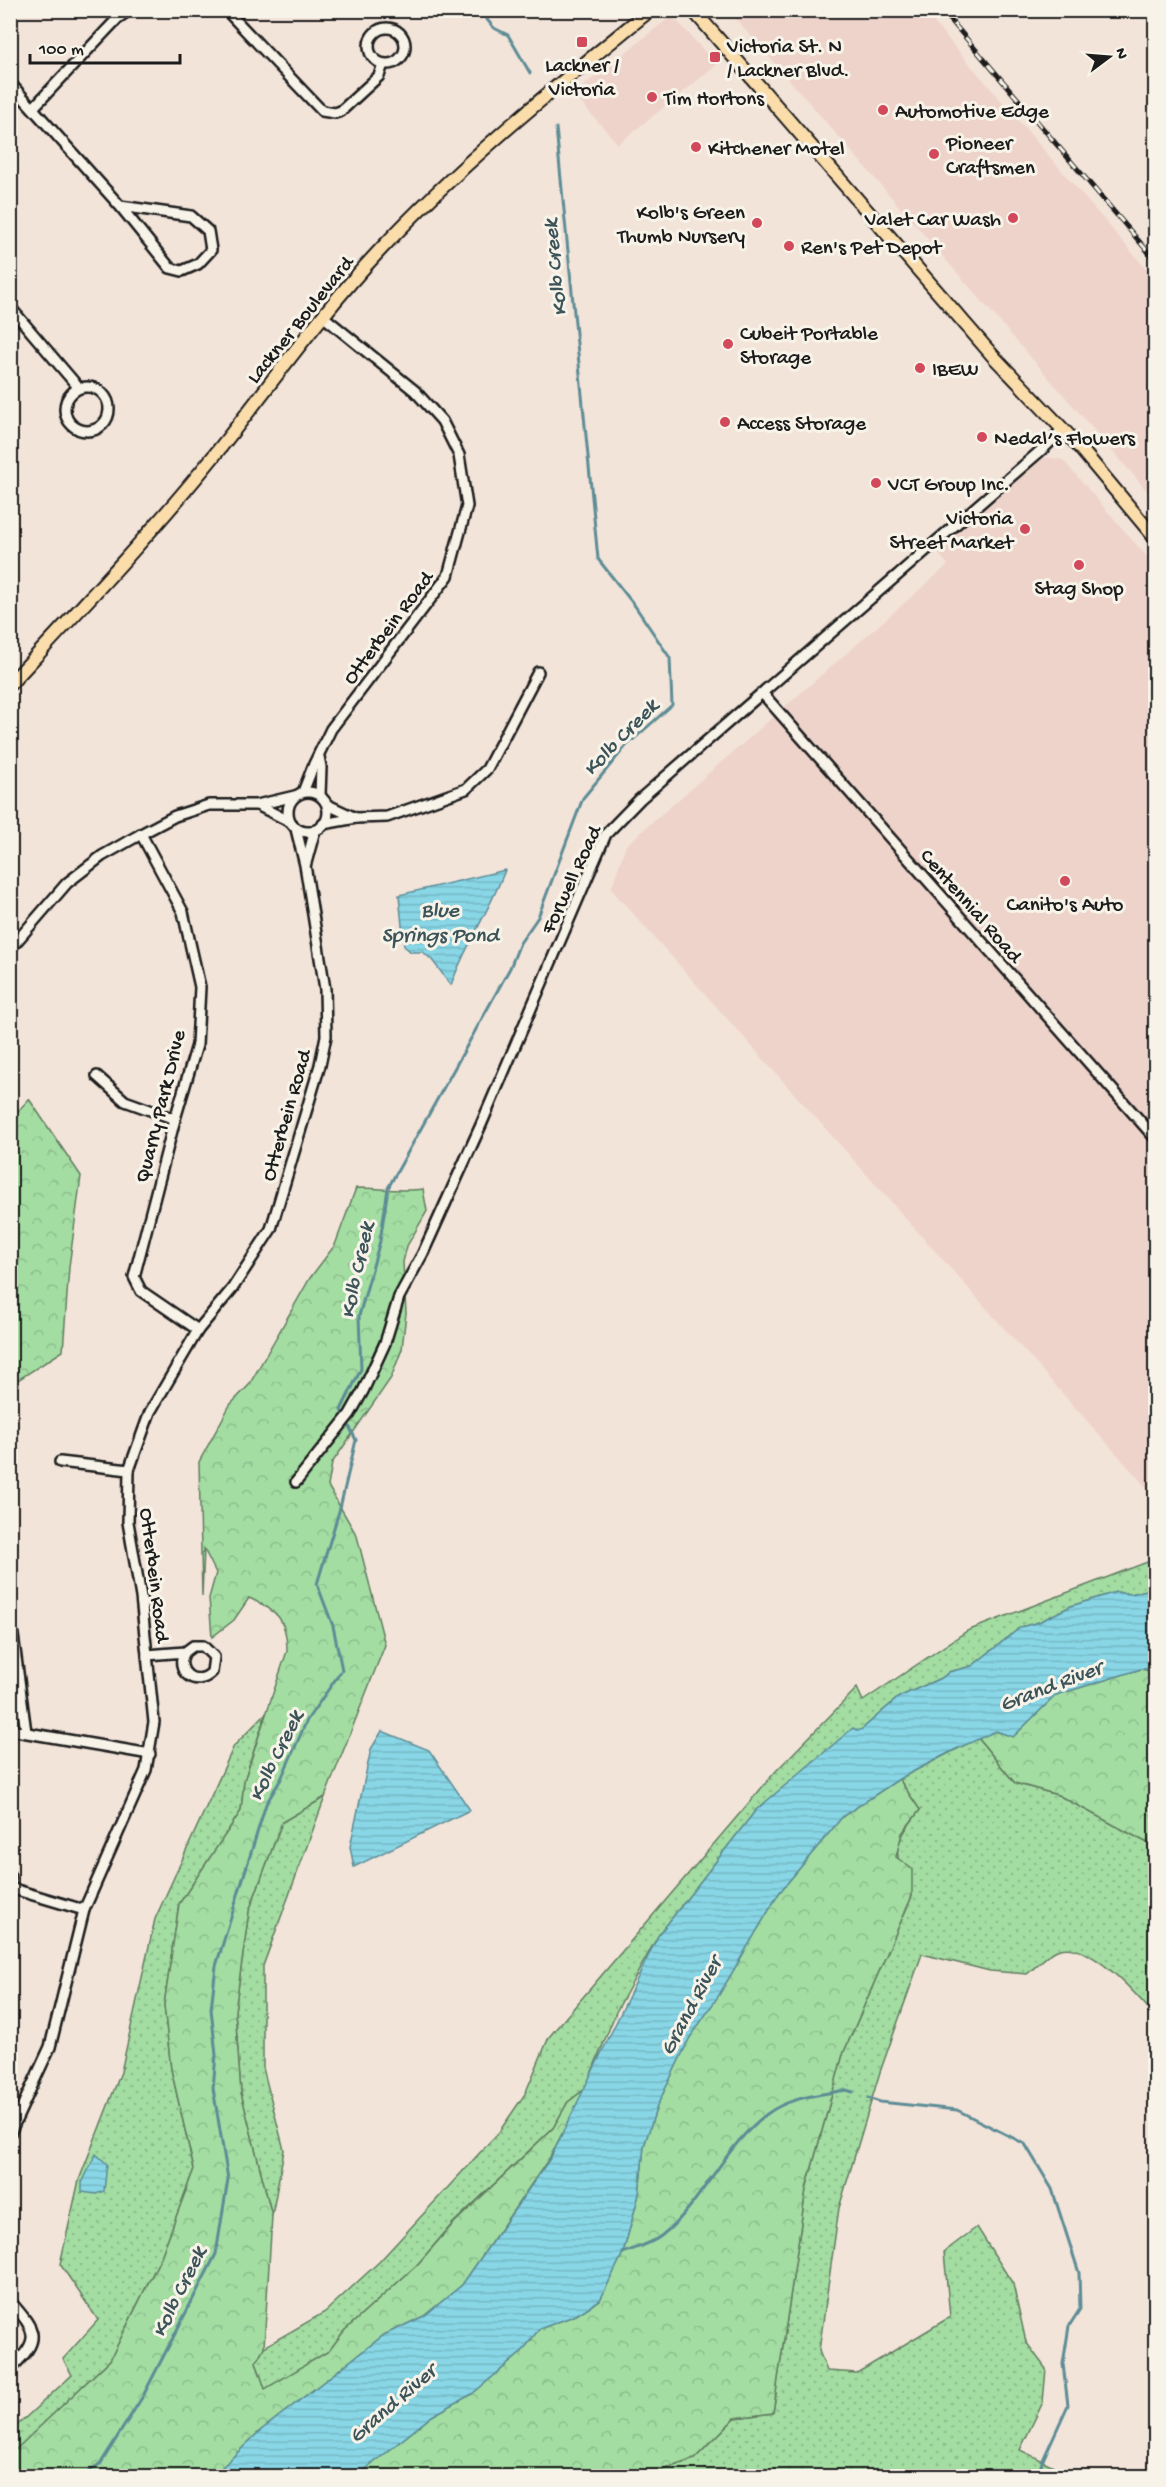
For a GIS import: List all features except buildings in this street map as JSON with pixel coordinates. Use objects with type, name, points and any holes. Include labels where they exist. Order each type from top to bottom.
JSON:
[{"type":"main road","name":"Lackner Boulevard","points":[[10,684],[147,535],[380,251],[426,204],[549,93],[651,10]]},
{"type":"main road","points":[[693,10],[993,356],[1063,429],[1155,539]]},
{"type":"street","points":[[33,108],[118,18],[129,10]]},
{"type":"street","points":[[226,10],[322,111],[335,113],[341,111],[379,76],[383,64]]},
{"type":"street","points":[[10,82],[120,206],[170,268],[182,271],[198,264],[211,250],[208,231],[192,216],[120,206]]},
{"type":"street","points":[[10,307],[79,388]]},
{"type":"street","name":"Otterbein Road","points":[[10,2133],[50,2047],[84,1910],[140,1786],[150,1754],[154,1722],[141,1597],[128,1522],[129,1470],[137,1441],[150,1412],[198,1330],[232,1289],[271,1229],[320,1065],[326,1036],[325,989],[305,865],[288,808],[299,794],[331,729],[448,576],[467,506],[459,455],[442,421],[415,391],[324,317]]},
{"type":"street","points":[[92,387],[99,390],[108,402],[107,418],[99,428],[92,431],[77,429],[66,416],[68,398],[79,388],[92,387]]},
{"type":"street","name":"Forwell Road","points":[[296,1482],[350,1414],[385,1343],[399,1297],[423,1253],[481,1125],[606,834],[640,800],[1063,429]]},
{"type":"street","points":[[257,805],[306,832],[356,818],[387,817],[466,789],[487,769],[538,672]]},
{"type":"street","name":"Centennial Road","points":[[763,693],[1155,1138]]},
{"type":"street","name":"Otterbein Road","points":[[319,757],[320,795]]},
{"type":"street","points":[[10,949],[67,883],[102,856],[175,816],[209,805],[257,805],[312,792],[320,795],[328,805],[356,818]]},
{"type":"street","name":"Otterbein Road","points":[[305,865],[319,827],[328,815],[328,805]]},
{"type":"street","name":"Quarry Park Drive","points":[[141,834],[183,912],[200,987],[197,1045],[175,1119],[134,1277],[141,1291],[198,1330]]},
{"type":"street","points":[[97,1076],[124,1101],[175,1119]]},
{"type":"street","points":[[60,1462],[129,1470]]},
{"type":"street","points":[[10,1613],[26,1732]]},
{"type":"street","points":[[147,1655],[185,1652]]},
{"type":"street","points":[[10,1730],[150,1754]]},
{"type":"street","points":[[10,1888],[84,1910]]},
{"type":"street","points":[[10,2301],[30,2323],[33,2336],[30,2347],[10,2369]]},
{"type":"shaded area","points":[[729,11],[924,11],[1155,279],[1155,500]]},
{"type":"shaded area","points":[[670,17],[678,22],[717,65],[618,144],[573,94]]},
{"type":"shaded area","points":[[1044,457],[1063,460],[1155,566],[1155,1497],[611,889],[626,845],[948,565],[936,551]]},
{"type":"green space","points":[[29,1099],[81,1176],[69,1267],[63,1351],[16,1381],[11,1388],[11,1119]]},
{"type":"green space","points":[[356,1188],[423,1189],[427,1211],[407,1246],[403,1262],[406,1313],[402,1349],[391,1378],[332,1463],[328,1486],[357,1536],[385,1645],[325,1797],[282,1822],[249,1911],[235,2011],[241,2093],[272,2216],[264,2347],[256,2362],[265,2389],[329,2351],[344,2331],[417,2265],[453,2224],[553,2128],[568,2102],[585,2089],[550,2157],[462,2285],[424,2316],[384,2335],[260,2431],[213,2476],[11,2476],[10,2455],[110,2360],[161,2257],[194,2169],[171,2069],[164,2005],[179,1904],[241,1811],[244,1781],[287,1651],[285,1631],[278,1617],[267,1607],[249,1598],[234,1620],[212,1637],[209,1598],[216,1573],[204,1549],[202,1596],[199,1462],[230,1405],[249,1385],[310,1278],[335,1245]]},
{"type":"green space","points":[[1155,1559],[1155,1588],[1131,1594],[1116,1592],[1071,1606],[1039,1622],[1021,1627],[972,1666],[949,1672],[899,1697],[862,1729],[804,1771],[756,1810],[658,1936],[616,2012],[585,2089],[568,2102],[553,2128],[453,2223],[417,2265],[344,2331],[329,2351],[265,2390],[256,2362],[264,2347],[325,2312],[379,2262],[499,2132],[525,2094],[549,2037],[776,1771],[857,1688],[863,1701],[967,1631]]},
{"type":"green space","points":[[1141,1669],[1155,1672],[1155,1847],[1058,1795],[1015,1783],[978,1738],[996,1731],[1013,1737],[1056,1695]]},
{"type":"green space","points":[[266,1713],[244,1781],[241,1811],[179,1904],[164,2005],[171,2069],[194,2169],[161,2257],[110,2360],[11,2455],[11,2431],[72,2375],[63,2359],[98,2320],[60,2264],[79,2180],[121,2072],[155,1919],[234,1746]]},
{"type":"green space","points":[[978,1738],[1015,1783],[1058,1795],[1155,1847],[1155,2016],[1111,1971],[1083,1952],[1069,1949],[1057,1950],[1027,1974],[990,1971],[922,1954],[880,2072],[839,2208],[819,2351],[827,2371],[857,2373],[950,2317],[944,2252],[977,2227],[1013,2284],[1026,2342],[1046,2369],[1043,2402],[1020,2450],[1064,2471],[1063,2476],[644,2476],[694,2459],[735,2418],[773,2413],[806,2189],[843,2054],[912,1896],[901,1870],[898,1852],[903,1834],[920,1810],[899,1779]]},
{"type":"green space","points":[[899,1779],[920,1810],[902,1833],[896,1857],[912,1869],[912,1896],[843,2054],[806,2189],[773,2413],[735,2418],[694,2459],[644,2476],[357,2476],[432,2416],[472,2394],[521,2353],[539,2329],[576,2315],[600,2300],[623,2253],[639,2194],[644,2146],[657,2106],[689,2039],[719,1994],[779,1893],[843,1816]]},
{"type":"green space","points":[[325,1797],[263,1966],[263,2068],[284,2150],[272,2216],[241,2093],[235,2011],[249,1911],[282,1822]]},
{"type":"water","name":"Blue Springs Pond","points":[[505,870],[451,985],[423,952],[411,952],[404,946],[399,895]]},
{"type":"water","name":"Grand River","points":[[1155,1588],[1155,1669],[1141,1669],[1056,1695],[1013,1737],[996,1731],[899,1779],[843,1816],[779,1893],[719,1995],[689,2039],[657,2106],[644,2146],[639,2194],[623,2253],[600,2300],[576,2315],[539,2329],[521,2353],[472,2394],[432,2416],[357,2476],[213,2476],[260,2431],[384,2335],[424,2316],[462,2285],[551,2157],[658,1936],[756,1810],[853,1728],[858,1731],[862,1729],[899,1697],[949,1672],[972,1666],[1021,1627],[1039,1622],[1071,1606],[1116,1592],[1131,1594]]},
{"type":"water","points":[[382,1731],[429,1750],[470,1810],[354,1867],[350,1847],[371,1749]]},
{"type":"water","points":[[96,2154],[107,2164],[104,2191],[96,2194],[82,2192],[82,2183]]},
{"type":"waterway","name":"Kolb Creek","points":[[479,10],[494,28],[508,35],[530,73]]},
{"type":"waterway","name":"Kolb Creek","points":[[344,1416],[341,1410],[361,1369],[359,1316],[380,1241],[388,1188],[510,968],[520,943],[538,917],[583,798],[626,746],[672,705],[670,658],[635,606],[598,559],[556,128]]},
{"type":"waterway","name":"Kolb Creek","points":[[83,2476],[101,2463],[143,2396],[216,2254],[228,2179],[213,2088],[216,2055],[211,2009],[216,1966],[266,1804],[281,1779],[307,1720],[342,1670],[333,1626],[317,1584],[340,1508],[356,1440],[347,1422]]},
{"type":"waterway","points":[[623,2253],[657,2239],[676,2223],[738,2142],[767,2114],[785,2104],[805,2098],[846,2090],[853,2092]]},
{"type":"waterway","points":[[868,2098],[880,2102],[957,2110],[1025,2144],[1052,2189],[1079,2273],[1080,2309],[1069,2326],[1063,2364],[1068,2405],[1038,2476]]},
{"type":"railway","points":[[942,10],[1156,261]]},
{"type":"place","name":"Lackner / Victoria","points":[[582,42]]},
{"type":"place","name":"Victoria St. N / Lackner Blvd.","points":[[715,57]]},
{"type":"place","name":"Tim Hortons","points":[[652,97]]},
{"type":"place","name":"Automotive Edge","points":[[883,110]]},
{"type":"place","name":"Kitchener Motel","points":[[696,147]]},
{"type":"place","name":"Pioneer Craftsmen","points":[[934,154]]},
{"type":"place","name":"Valet Car Wash","points":[[1013,218]]},
{"type":"place","name":"Kolb's Green Thumb Nursery","points":[[757,223]]},
{"type":"place","name":"Ren's Pet Depot","points":[[789,246]]},
{"type":"place","name":"Cubeit Portable Storage","points":[[728,344]]},
{"type":"place","name":"IBEW","points":[[920,368]]},
{"type":"place","name":"Access Storage","points":[[725,422]]},
{"type":"place","name":"Nedal’s Flowers","points":[[982,437]]},
{"type":"place","name":"VCT Group Inc.","points":[[876,483]]},
{"type":"place","name":"Victoria Street Market","points":[[1025,529]]},
{"type":"place","name":"Stag Shop","points":[[1079,565]]},
{"type":"place","name":"Canito's Auto","points":[[1065,881]]}]
